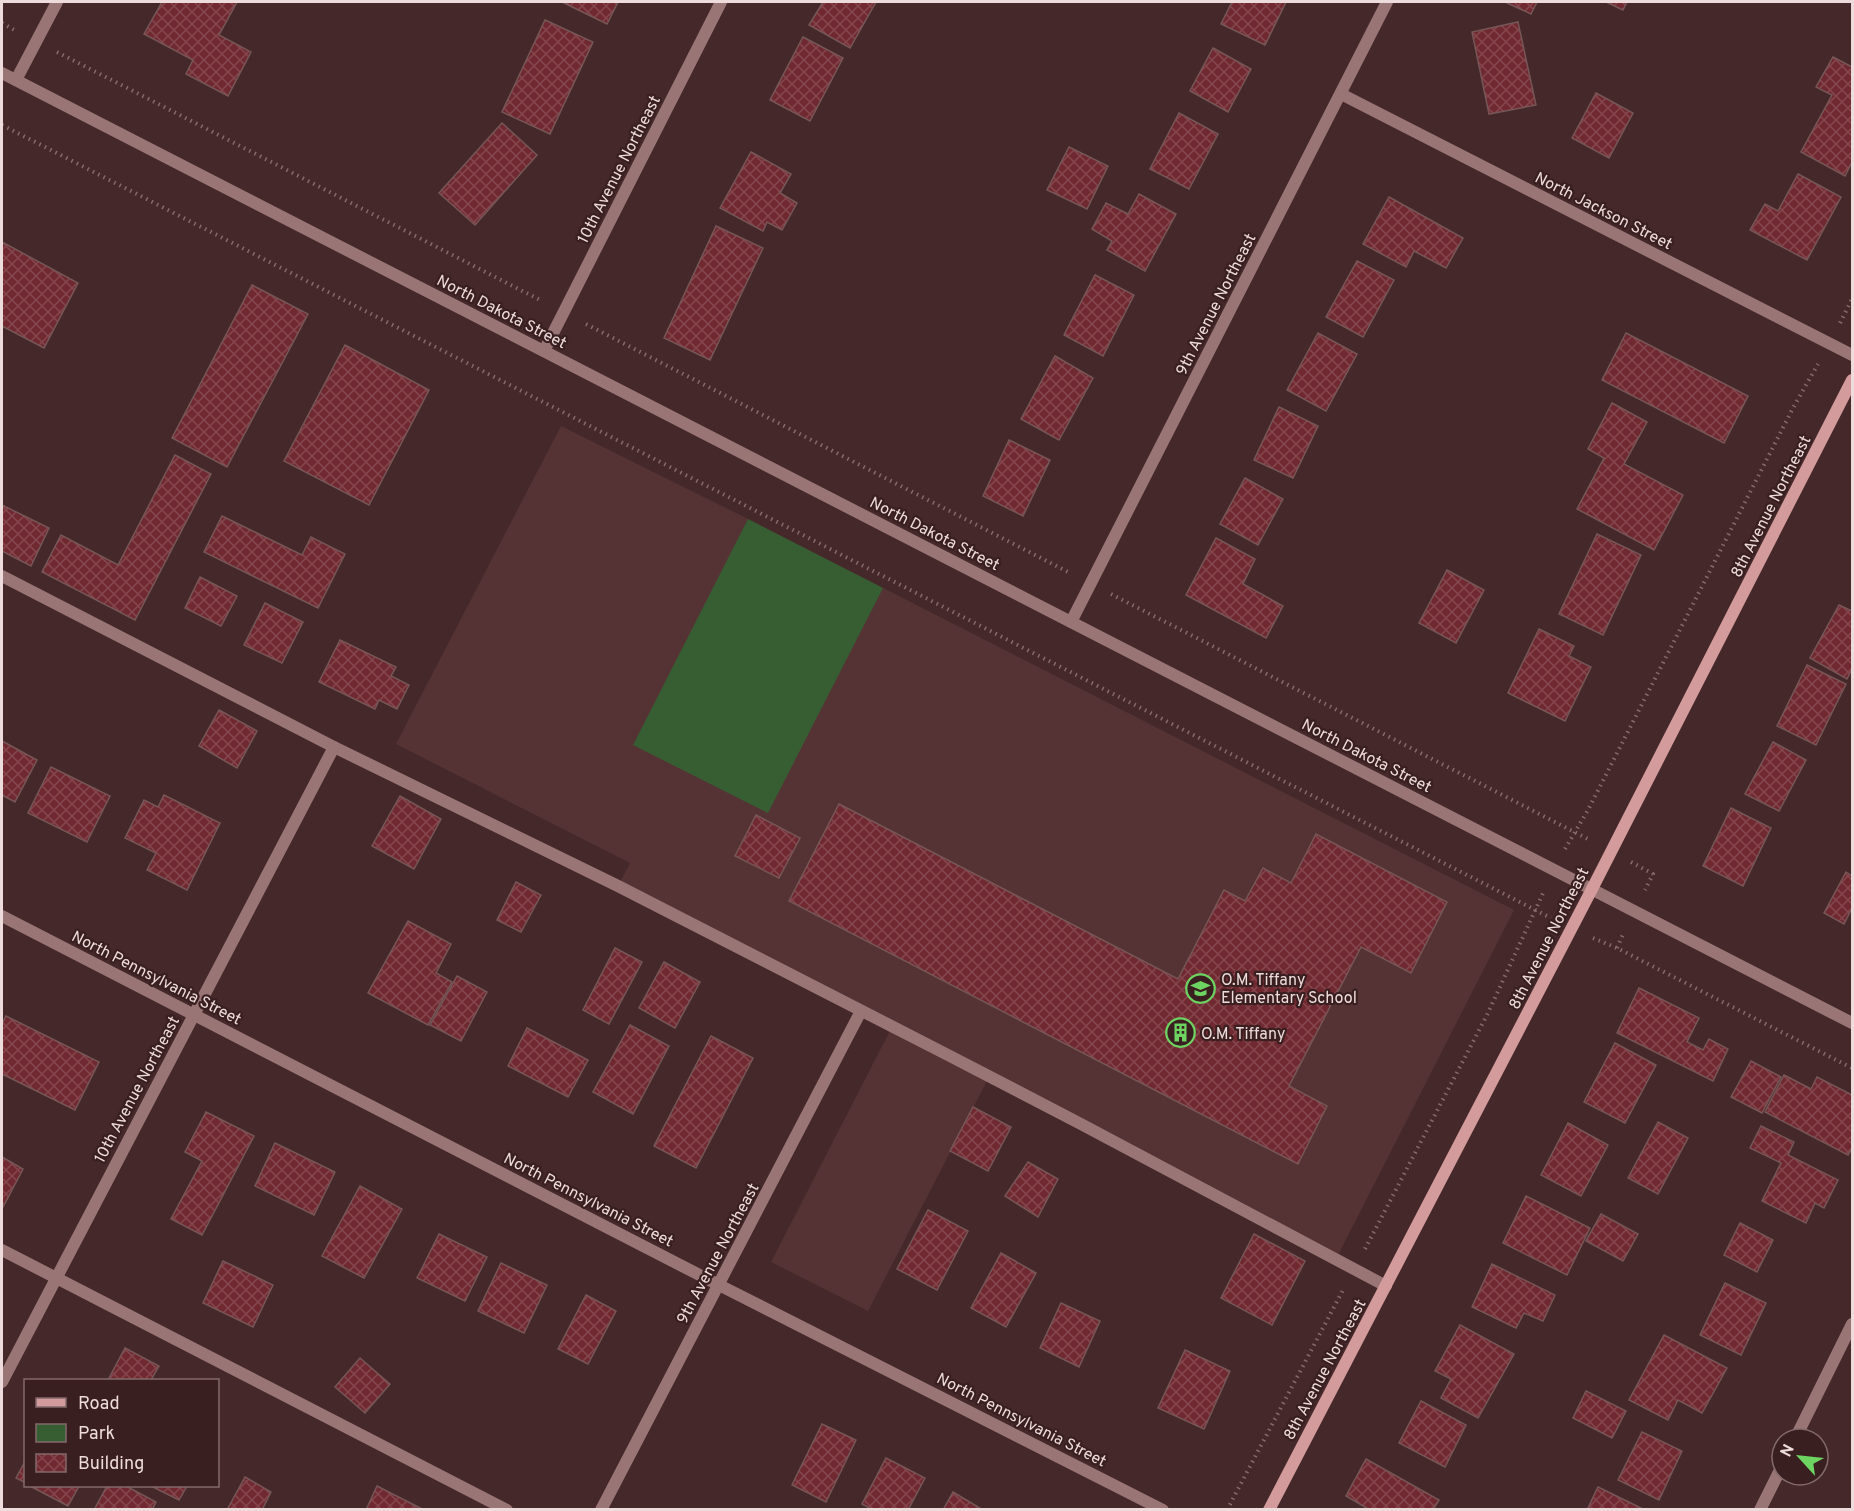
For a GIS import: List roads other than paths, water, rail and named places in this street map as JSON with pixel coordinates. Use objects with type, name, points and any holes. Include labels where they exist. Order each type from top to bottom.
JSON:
[{"type":"main road","name":"8th Avenue Northeast","points":[[1269,1509],[1612,851],[1852,380]]},
{"type":"street","points":[[16,80],[57,2]]},
{"type":"street","name":"10th Avenue Northeast","points":[[544,351],[721,2]]},
{"type":"street","name":"9th Avenue Northeast","points":[[1071,622],[1388,2]]},
{"type":"street","name":"North Dakota Street","points":[[2,73],[1852,1023]]},
{"type":"street","name":"North Jackson Street","points":[[1341,94],[1852,355]]},
{"type":"street","points":[[2,576],[334,747],[618,886],[1090,1129],[1386,1286]]},
{"type":"street","name":"10th Avenue Northeast","points":[[2,1382],[334,747]]},
{"type":"street","name":"North Pennsylvania Street","points":[[2,916],[719,1285],[1163,1509]]},
{"type":"street","name":"9th Avenue Northeast","points":[[602,1509],[861,1011]]},
{"type":"street","points":[[2,1250],[507,1509]]},
{"type":"street","points":[[1801,1427],[1852,1324]]},
{"type":"street","points":[[1760,1509],[1771,1487]]},
{"type":"place","name":"O.M. Tiffany Elementary School","points":[[1200,988]]},
{"type":"place","name":"O.M. Tiffany","points":[[1180,1033]]}]
